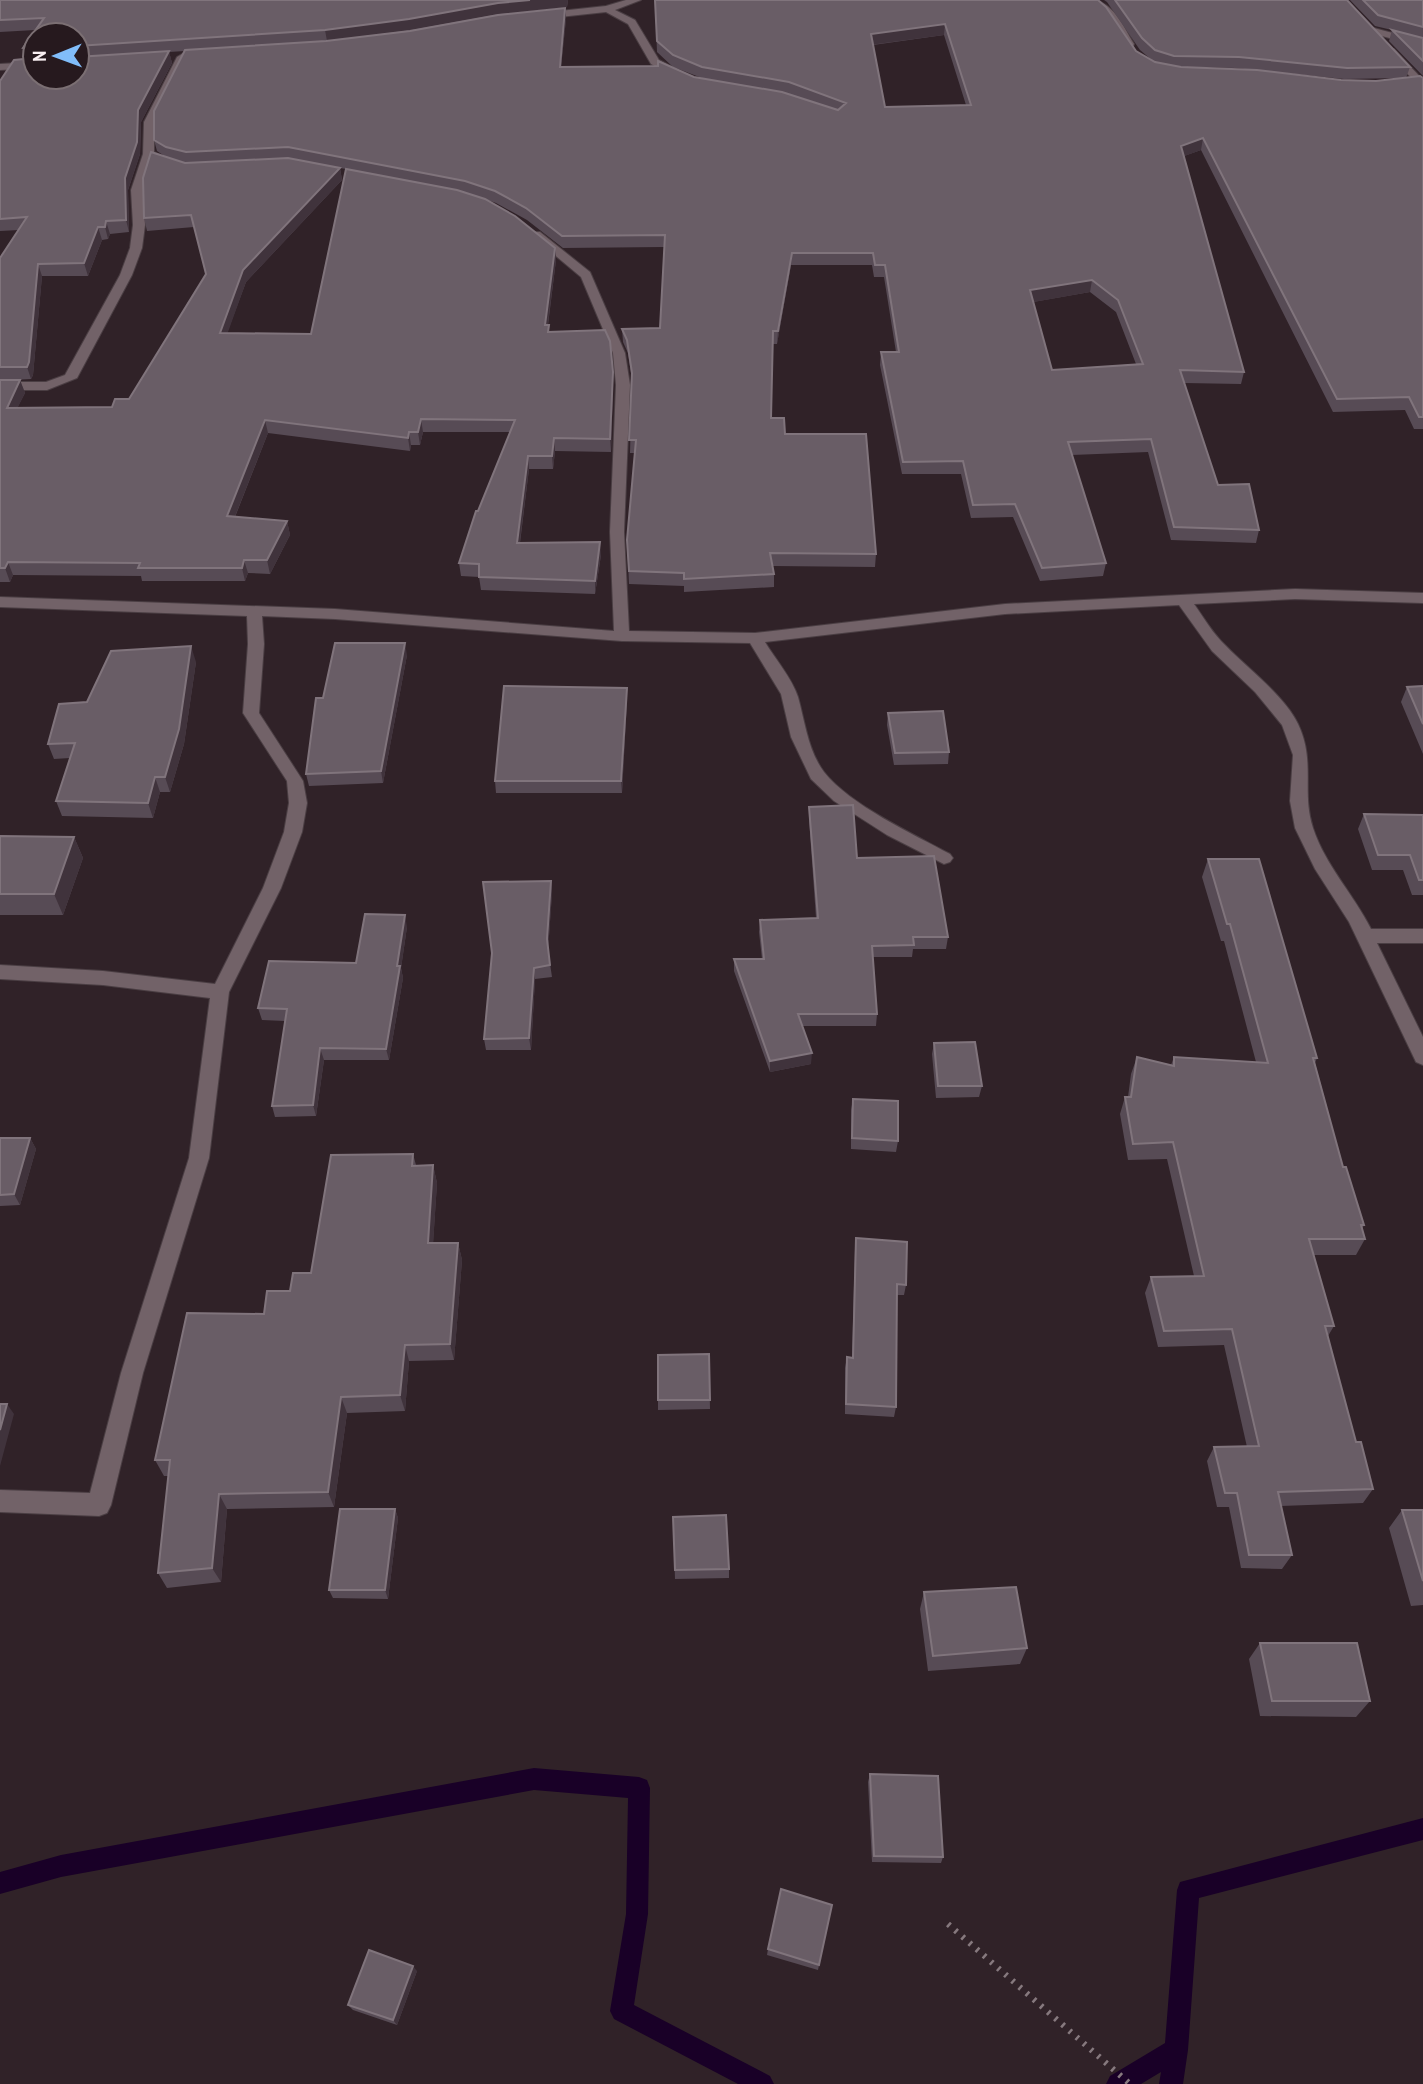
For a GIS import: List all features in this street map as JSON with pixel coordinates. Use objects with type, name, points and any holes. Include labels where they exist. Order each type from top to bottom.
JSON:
[{"type":"street","points":[[526,17],[607,9],[636,0]]},
{"type":"street","points":[[1094,0],[1112,15],[1138,57]]},
{"type":"street","points":[[607,9],[632,22],[655,62],[689,79]]},
{"type":"street","points":[[1360,20],[1421,84]]},
{"type":"street","points":[[1370,30],[1423,44]]},
{"type":"street","points":[[0,386],[47,386],[70,378],[126,275],[136,248],[139,225],[137,190],[148,154],[149,122],[182,57]]},
{"type":"street","points":[[0,67],[21,66]]},
{"type":"street","points":[[1408,83],[1421,84]]},
{"type":"street","points":[[148,154],[164,163],[188,169]]},
{"type":"street","points":[[522,224],[586,275],[619,353],[623,385],[617,532],[622,636]]},
{"type":"street","points":[[0,602],[335,614],[622,636],[755,638],[1004,609],[1296,594],[1423,598]]},
{"type":"street","points":[[1183,600],[1217,648],[1261,688],[1290,723],[1301,755],[1299,801],[1304,828],[1324,869],[1365,936],[1423,1056]]},
{"type":"street","points":[[0,1501],[99,1505],[132,1373],[199,1158],[220,992],[272,888],[293,832],[298,803],[295,782],[251,713],[256,644],[254,611]]},
{"type":"street","points":[[755,638],[789,694],[799,737],[817,775],[840,797],[893,831],[944,858]]},
{"type":"street","points":[[1365,936],[1423,936]]},
{"type":"street","points":[[0,972],[103,978],[220,992]]},
{"type":"path","points":[[948,1924],[1130,2084]]},
{"type":"building","points":[[0,0],[530,0],[325,30],[91,45],[91,21],[42,21],[44,18],[0,20]]},
{"type":"building","points":[[655,0],[1098,0],[1106,7],[1136,51],[1155,62],[1181,67],[1257,70],[1341,80],[1376,81],[1420,76],[1423,78],[1423,417],[1419,417],[1409,397],[1337,399],[1203,138],[1181,146],[1244,372],[1180,370],[1218,485],[1249,484],[1259,530],[1174,527],[1151,439],[1068,442],[1106,563],[1042,568],[1015,504],[973,505],[963,461],[903,462],[881,352],[899,352],[885,265],[875,265],[873,253],[792,253],[778,331],[773,331],[771,418],[784,418],[785,434],[866,434],[876,554],[770,553],[774,574],[684,579],[684,573],[629,571],[627,540],[636,440],[629,440],[632,373],[627,340],[622,329],[660,328],[665,235],[562,236],[526,208],[495,191],[465,181],[288,147],[186,152],[166,147],[154,140],[154,111],[185,50],[326,41],[410,31],[498,15],[565,8],[560,67],[658,66],[658,61],[694,77],[782,92],[838,110],[846,103],[789,82],[702,67],[673,55],[657,41]],"holes":[[[945,24],[971,105],[885,107],[871,34]],[[1092,280],[1118,300],[1143,364],[1052,370],[1030,290]]]},
{"type":"building","points":[[1115,0],[1347,0],[1410,67],[1347,68],[1239,57],[1174,56],[1155,50],[1142,38]]},
{"type":"building","points":[[1363,0],[1423,0],[1423,27],[1378,15]]},
{"type":"building","points":[[1392,30],[1423,38],[1423,61]]},
{"type":"building","points":[[169,51],[138,110],[137,142],[125,178],[126,220],[106,221],[105,227],[98,227],[84,263],[38,264],[29,362],[27,367],[0,367],[0,258],[27,217],[0,219],[0,81],[14,60],[21,59],[21,91],[91,91],[91,56]]},
{"type":"building","points":[[151,152],[185,163],[288,158],[340,168],[243,270],[220,333],[311,334],[346,169],[457,190],[485,199],[515,216],[555,248],[545,325],[549,325],[548,332],[605,330],[610,341],[613,372],[610,439],[554,438],[552,456],[528,456],[517,543],[600,542],[595,581],[479,577],[479,564],[459,563],[476,511],[515,420],[421,419],[418,432],[409,432],[408,438],[265,420],[227,516],[287,521],[267,560],[244,560],[242,568],[138,568],[140,563],[8,562],[5,568],[0,568],[0,380],[20,380],[7,408],[112,407],[115,399],[129,399],[206,274],[191,215],[144,218],[143,178]]},
{"type":"building","points":[[335,643],[405,643],[381,771],[306,774],[316,698],[323,698]]},
{"type":"building","points":[[191,646],[179,729],[165,777],[155,777],[148,803],[56,801],[75,743],[48,744],[59,704],[87,702],[111,651]]},
{"type":"building","points":[[504,686],[627,688],[621,781],[495,781]]},
{"type":"building","points":[[1423,686],[1423,724],[1407,687]]},
{"type":"building","points":[[943,711],[949,752],[895,753],[888,713]]},
{"type":"building","points":[[853,805],[857,858],[934,856],[948,937],[913,937],[914,945],[872,946],[877,1014],[798,1014],[812,1053],[770,1061],[734,959],[764,959],[760,920],[818,918],[809,807]]},
{"type":"building","points":[[1364,814],[1423,815],[1423,880],[1419,880],[1410,855],[1378,855]]},
{"type":"building","points":[[0,836],[74,837],[54,894],[0,894]]},
{"type":"building","points":[[1208,859],[1259,859],[1317,1058],[1313,1058],[1343,1167],[1346,1167],[1364,1225],[1361,1225],[1365,1239],[1309,1239],[1334,1326],[1325,1326],[1356,1442],[1361,1442],[1373,1489],[1278,1492],[1292,1555],[1249,1555],[1237,1493],[1225,1493],[1214,1447],[1259,1446],[1232,1329],[1164,1331],[1151,1277],[1204,1276],[1173,1142],[1133,1144],[1125,1097],[1131,1097],[1137,1057],[1174,1066],[1174,1057],[1268,1063],[1230,924],[1227,924]]},
{"type":"building","points":[[551,881],[547,939],[550,965],[534,968],[529,1038],[484,1039],[492,953],[483,882]]},
{"type":"building","points":[[365,914],[405,915],[397,966],[400,966],[386,1049],[320,1048],[313,1105],[272,1106],[287,1009],[258,1008],[269,961],[356,963]]},
{"type":"building","points":[[975,1042],[982,1086],[938,1086],[934,1043]]},
{"type":"building","points":[[853,1099],[898,1101],[898,1141],[852,1138]]},
{"type":"building","points":[[0,1138],[30,1138],[14,1194],[0,1195]]},
{"type":"building","points":[[413,1154],[412,1166],[433,1165],[428,1243],[458,1243],[450,1344],[405,1345],[400,1395],[341,1397],[328,1492],[219,1494],[212,1568],[158,1573],[170,1460],[155,1460],[187,1313],[264,1314],[267,1291],[290,1291],[293,1273],[311,1273],[331,1155]]},
{"type":"building","points":[[856,1238],[907,1242],[906,1285],[897,1284],[896,1407],[846,1404],[847,1357],[853,1358]]},
{"type":"building","points":[[709,1354],[710,1400],[658,1400],[658,1355]]},
{"type":"building","points":[[0,1404],[7,1404],[0,1430]]},
{"type":"building","points":[[340,1509],[395,1509],[385,1590],[329,1590]]},
{"type":"building","points":[[1402,1510],[1423,1510],[1423,1581]]},
{"type":"building","points":[[726,1515],[729,1569],[675,1570],[673,1517]]},
{"type":"building","points":[[1016,1587],[1027,1648],[933,1656],[924,1592]]},
{"type":"building","points":[[1260,1643],[1357,1643],[1370,1701],[1272,1701]]},
{"type":"building","points":[[870,1774],[938,1776],[943,1857],[874,1856]]},
{"type":"building","points":[[781,1889],[832,1905],[819,1965],[768,1949]]},
{"type":"building","points":[[369,1950],[413,1966],[393,2020],[348,2005]]},
{"type":"waterway","points":[[0,1883],[61,1866],[534,1779],[639,1788],[637,1914],[622,2011],[762,2084]]},
{"type":"waterway","points":[[1176,2050],[1188,1890],[1423,1829]]},
{"type":"waterway","points":[[1118,2084],[1176,2050]]},
{"type":"waterway","points":[[1171,2084],[1176,2050]]}]
